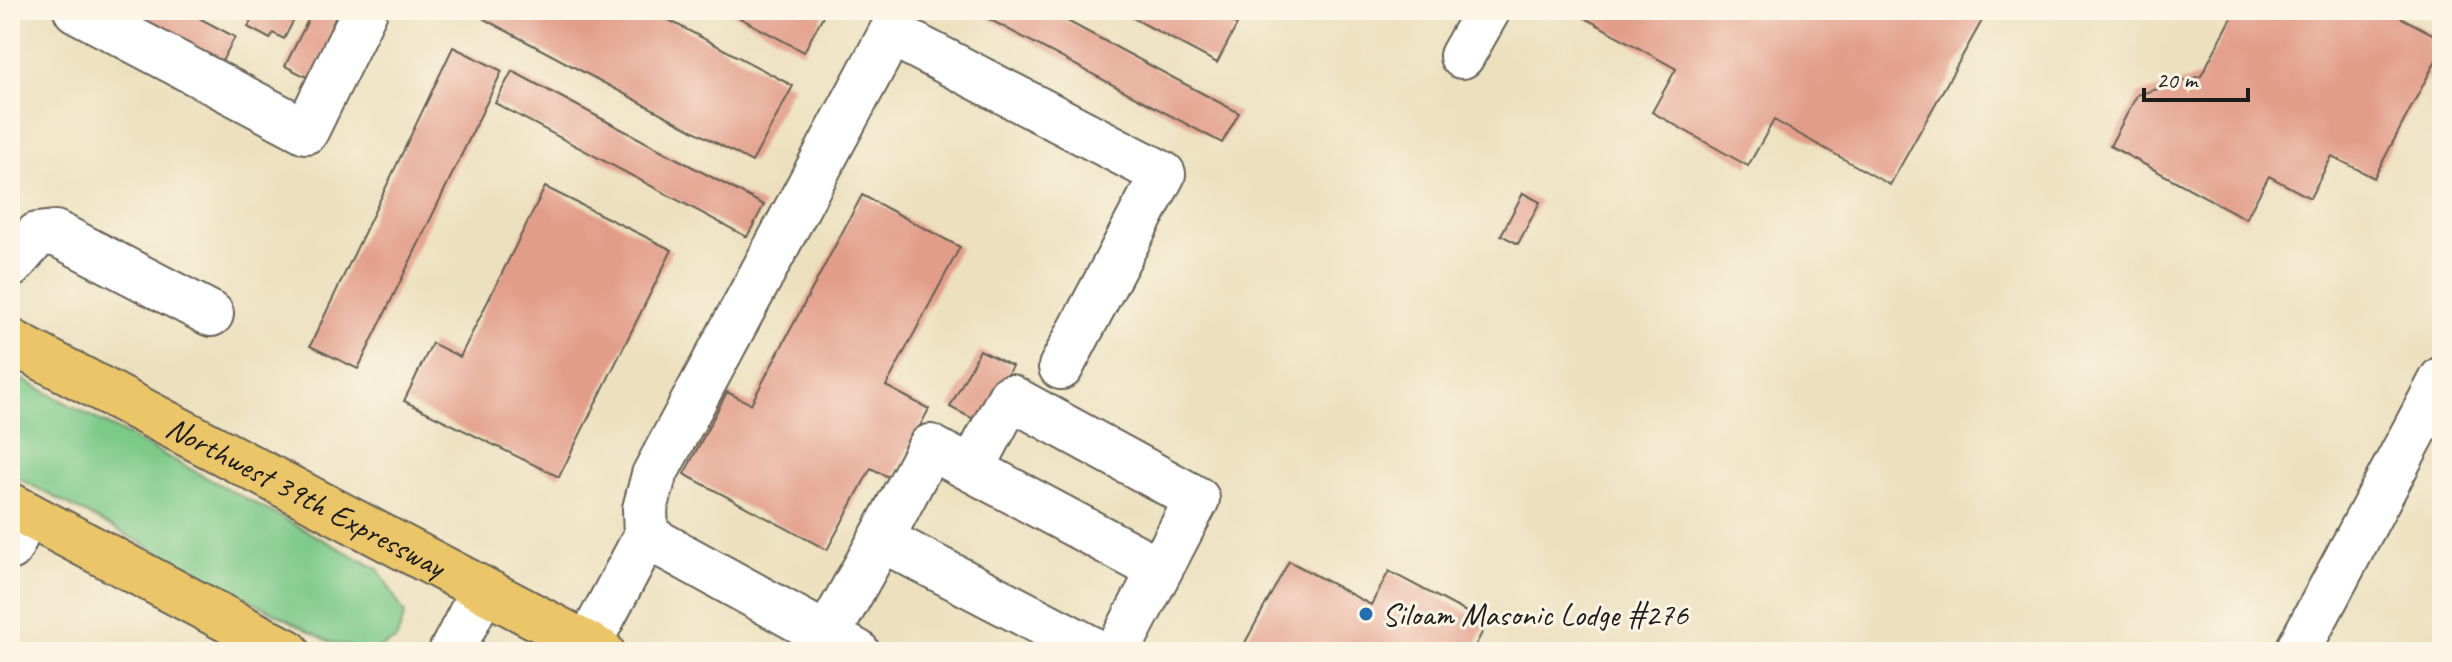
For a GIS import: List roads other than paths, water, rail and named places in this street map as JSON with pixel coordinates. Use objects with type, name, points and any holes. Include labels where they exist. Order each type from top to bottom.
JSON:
[{"type":"highway","name":"Northwest 39th Expressway","points":[[10,341],[595,648]]},
{"type":"highway","points":[[16,522],[288,652]]},
{"type":"street","points":[[76,10],[306,131],[365,10]]},
{"type":"street","points":[[1462,56],[1488,10]]},
{"type":"street","points":[[595,648],[646,536],[645,509],[654,475],[891,33],[1163,174],[1061,367]]},
{"type":"street","points":[[10,266],[37,235],[55,233],[211,314]]},
{"type":"street","points":[[2297,652],[2442,379]]},
{"type":"street","points":[[972,469],[1010,397],[1197,499],[1117,652]]},
{"type":"street","points":[[646,536],[842,644],[881,539],[930,447],[1160,570]]},
{"type":"street","points":[[881,539],[1098,652]]},
{"type":"street","points":[[451,652],[483,590]]},
{"type":"place","name":"Siloam Masonic Lodge #276","points":[[1366,614]]}]
